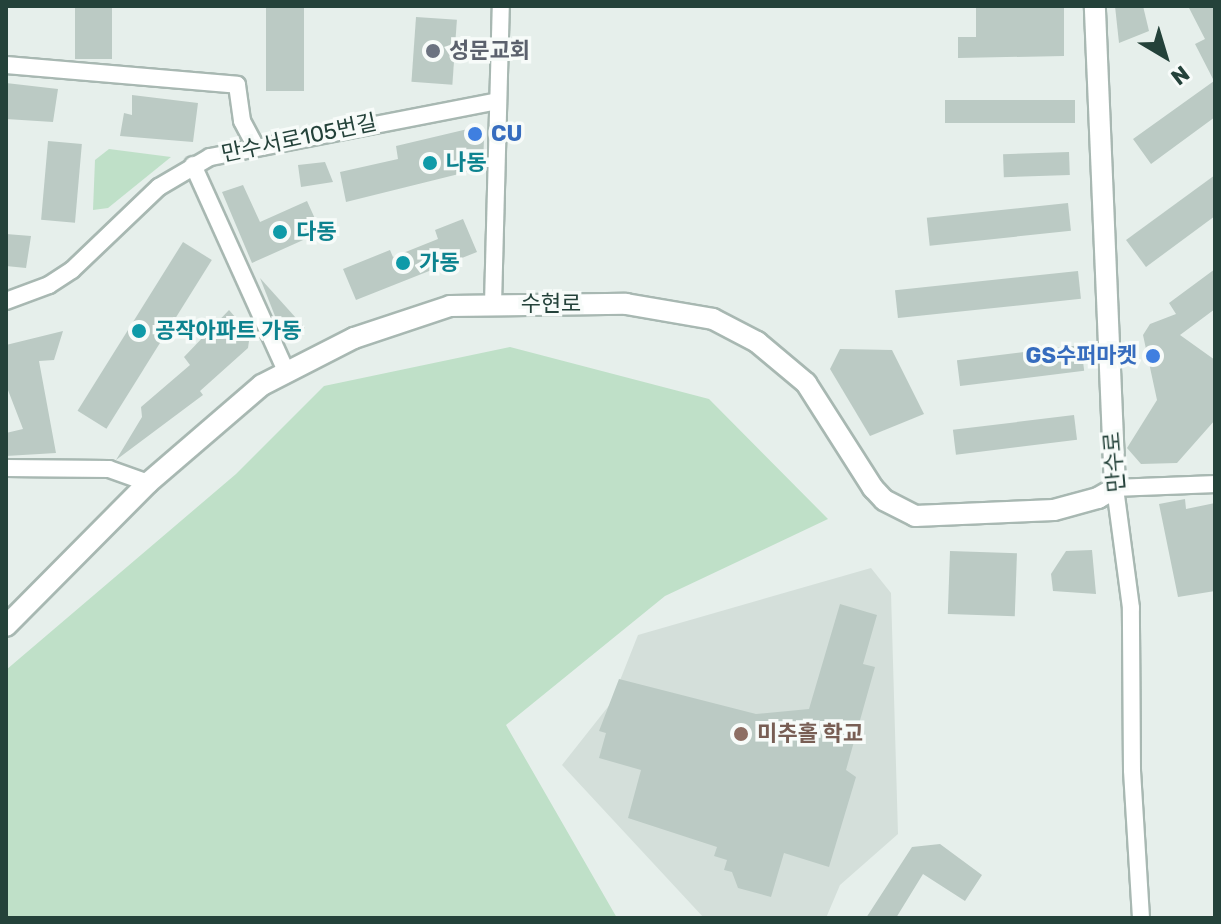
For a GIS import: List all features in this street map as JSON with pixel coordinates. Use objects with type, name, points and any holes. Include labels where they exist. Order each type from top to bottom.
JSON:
[{"type":"street","points":[[493,304],[501,6]]},
{"type":"street","name":"만수로","points":[[1095,6],[1115,488],[1131,608],[1132,770],[1141,918]]},
{"type":"street","points":[[6,65],[237,85],[242,121],[255,145]]},
{"type":"street","name":"만수서로105번길","points":[[6,301],[72,270],[159,187],[193,165],[255,145],[497,101]]},
{"type":"street","points":[[193,165],[286,371]]},
{"type":"street","name":"수현로","points":[[6,626],[148,483],[217,421],[286,371],[402,320],[450,306],[657,307],[734,329],[806,383],[873,488],[884,500],[915,516],[1054,510],[1076,506],[1115,488]]},
{"type":"street","points":[[6,468],[109,469],[148,483]]},
{"type":"street","points":[[1115,488],[1215,484]]},
{"type":"shaded area","name":"미추홀 학교","points":[[871,568],[891,593],[898,834],[840,885],[826,918],[704,918],[562,765],[611,703],[638,635]]},
{"type":"green space","points":[[109,149],[171,157],[108,208],[93,210],[95,160]]},
{"type":"green space","points":[[510,347],[709,399],[828,519],[665,596],[506,725],[617,918],[6,918],[6,670],[236,474],[324,386]]},
{"type":"building","points":[[75,6],[112,6],[112,59],[75,59]]},
{"type":"building","points":[[266,6],[304,6],[304,91],[266,91]]},
{"type":"building","points":[[976,6],[1064,6],[1064,56],[958,58],[958,37],[976,37]]},
{"type":"building","points":[[1115,6],[1143,6],[1149,31],[1119,43]]},
{"type":"building","points":[[1188,6],[1215,6],[1215,117],[1151,164],[1133,139],[1214,81],[1195,44],[1205,39]]},
{"type":"building","name":"성문교회","points":[[416,17],[457,20],[452,85],[411,82]]},
{"type":"building","points":[[6,83],[58,89],[53,122],[6,119]]},
{"type":"building","points":[[132,95],[198,103],[193,142],[120,136],[124,113],[132,115]]},
{"type":"building","points":[[945,100],[1075,100],[1075,123],[945,123]]},
{"type":"building","name":"나동","points":[[472,128],[484,138],[483,168],[346,202],[340,172],[398,159],[396,146]]},
{"type":"building","points":[[48,141],[82,144],[75,223],[41,220]]},
{"type":"building","points":[[1069,152],[1070,175],[1004,177],[1003,154]]},
{"type":"building","points":[[325,162],[333,182],[301,187],[298,165]]},
{"type":"building","points":[[1215,175],[1215,216],[1146,267],[1126,240]]},
{"type":"building","name":"다동","points":[[243,185],[260,222],[307,201],[321,232],[252,263],[222,192]]},
{"type":"building","points":[[1068,203],[1071,231],[930,246],[927,218]]},
{"type":"building","name":"가동","points":[[463,219],[477,252],[356,300],[343,269],[390,250],[393,257],[438,239],[435,230]]},
{"type":"building","points":[[6,234],[31,236],[26,268],[6,266]]},
{"type":"building","name":"공작아파트 가동","points":[[183,242],[212,260],[106,429],[78,411]]},
{"type":"building","points":[[1215,269],[1215,309],[1180,335],[1215,360],[1215,420],[1177,463],[1141,464],[1127,448],[1157,400],[1143,335],[1150,324],[1176,314],[1169,303]]},
{"type":"building","points":[[1078,271],[1081,299],[898,318],[895,290]]},
{"type":"building","points":[[260,278],[305,328],[284,339]]},
{"type":"building","points":[[229,310],[250,334],[248,348],[200,391],[203,395],[116,460],[142,417],[141,407],[190,365],[184,357]]},
{"type":"building","points":[[63,331],[54,360],[39,361],[56,453],[6,456],[6,433],[23,429],[6,385],[6,345]]},
{"type":"building","points":[[1081,345],[1084,371],[960,386],[957,360]]},
{"type":"building","points":[[840,349],[892,350],[924,414],[870,436],[830,369]]},
{"type":"building","points":[[1074,415],[1077,440],[956,455],[953,430]]},
{"type":"building","points":[[1185,499],[1186,509],[1215,503],[1215,591],[1178,597],[1159,504]]},
{"type":"building","points":[[1092,550],[1096,594],[1053,591],[1051,574],[1066,551]]},
{"type":"building","points":[[950,551],[1017,553],[1015,616],[948,614]]},
{"type":"building","name":"미추홀 학교","points":[[840,604],[877,615],[863,664],[875,667],[846,770],[856,777],[829,867],[784,853],[771,897],[738,888],[732,872],[724,870],[727,860],[714,856],[717,847],[628,818],[641,770],[599,758],[606,733],[599,731],[619,679],[756,714],[809,709]]},
{"type":"building","points":[[940,844],[982,875],[965,901],[923,874],[896,918],[866,918],[912,847]]},
{"type":"place","name":"성문교회","points":[[433,51]]},
{"type":"place","name":"CU","points":[[475,134]]},
{"type":"place","name":"나동","points":[[430,163]]},
{"type":"place","name":"다동","points":[[280,232]]},
{"type":"place","name":"가동","points":[[403,263]]},
{"type":"place","name":"공작아파트 가동","points":[[139,331]]},
{"type":"place","name":"GS수퍼마켓","points":[[1153,356]]},
{"type":"place","name":"미추홀 학교","points":[[741,734]]}]
